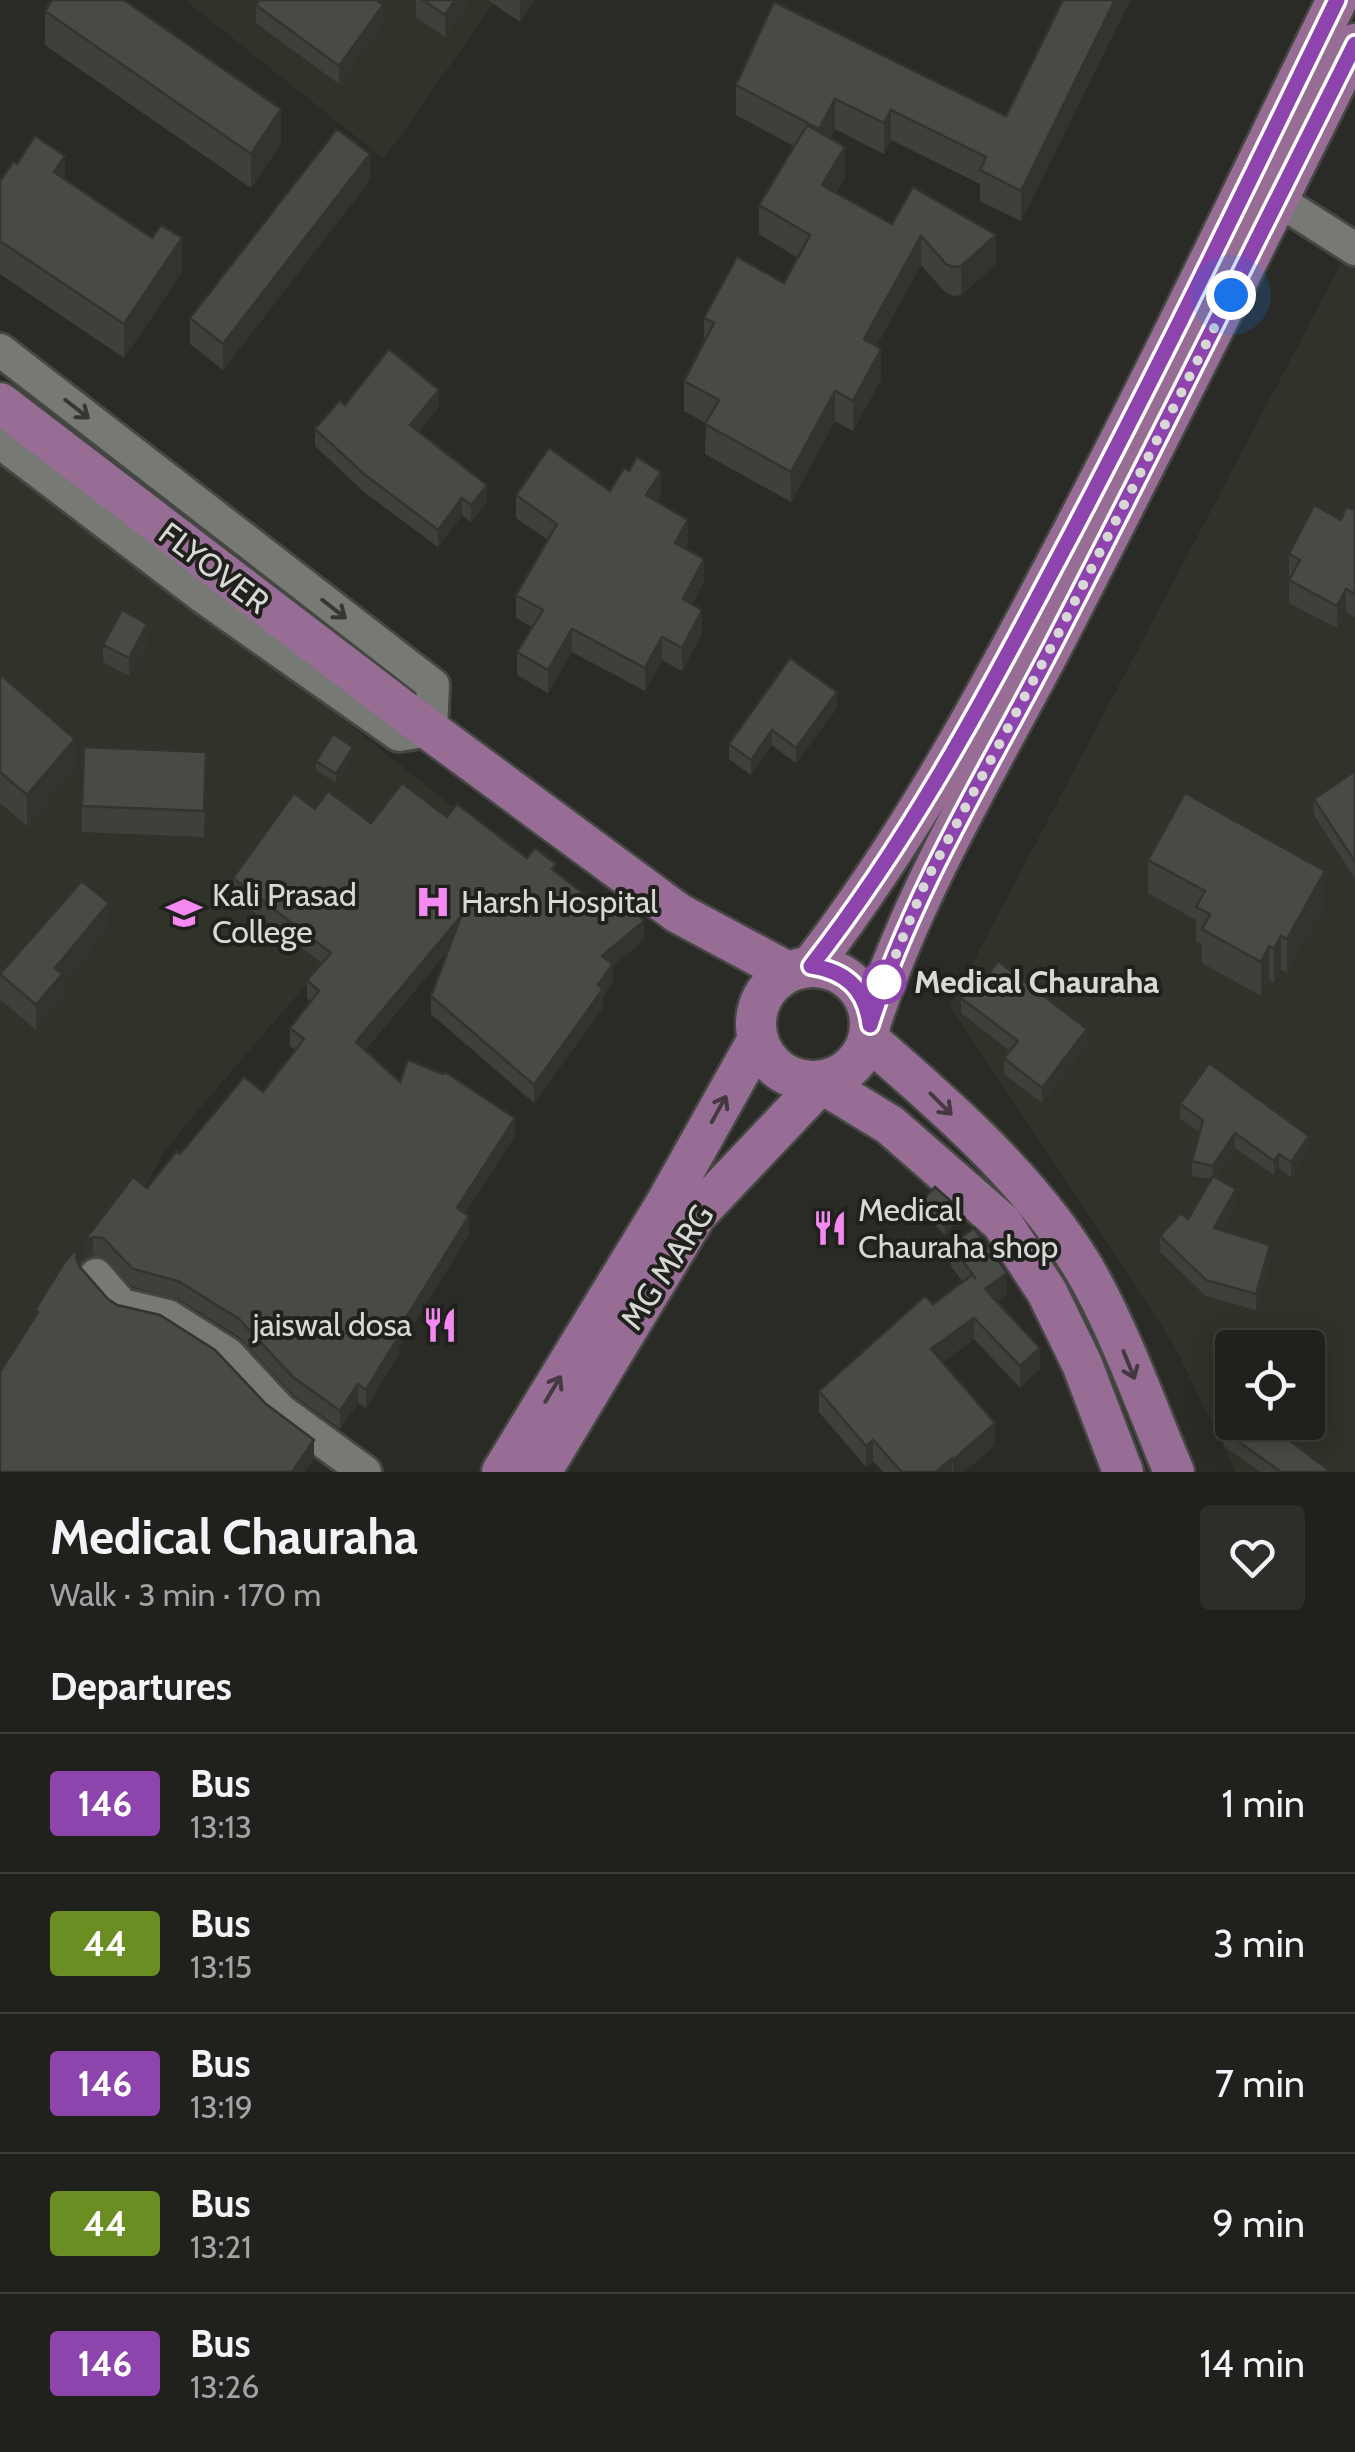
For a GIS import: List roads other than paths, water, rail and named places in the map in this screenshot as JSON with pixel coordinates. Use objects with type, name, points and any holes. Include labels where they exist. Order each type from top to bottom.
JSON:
[{"type":"main road","points":[[502,1472],[666,1204],[758,1023],[765,993],[800,969],[895,851],[990,689],[1126,432],[1337,0]]},
{"type":"main road","points":[[821,1083],[862,1054],[891,960],[926,881],[1135,487],[1355,44]]},
{"type":"main road","name":"FLYOVER","points":[[0,403],[416,720],[678,913]]},
{"type":"main road","points":[[678,913],[800,969],[841,974],[853,983],[868,1010],[869,1032],[1036,1200],[1090,1278],[1174,1472]]},
{"type":"main road","points":[[678,913],[732,971],[776,1066],[789,1076],[821,1083],[890,1125],[1002,1223],[1056,1310],[1082,1364],[1123,1472]]},
{"type":"main road","name":"MG MARG","points":[[541,1472],[696,1214],[821,1083]]},
{"type":"street","points":[[1278,200],[1355,249]]},
{"type":"street","points":[[0,350],[433,686],[416,720],[399,735],[203,597],[0,442]]},
{"type":"street","points":[[96,1275],[122,1305],[168,1316],[228,1354],[280,1410],[350,1467]]},
{"type":"place","name":"Harsh Hospital","points":[[433,902]]},
{"type":"place","name":"Kali Prasad College","points":[[184,913]]},
{"type":"place","name":"Medical Chauraha","points":[[884,982]]},
{"type":"place","name":"Medical Chauraha shop","points":[[830,1228]]},
{"type":"place","name":"jaiswal dosa","points":[[440,1325]]}]
